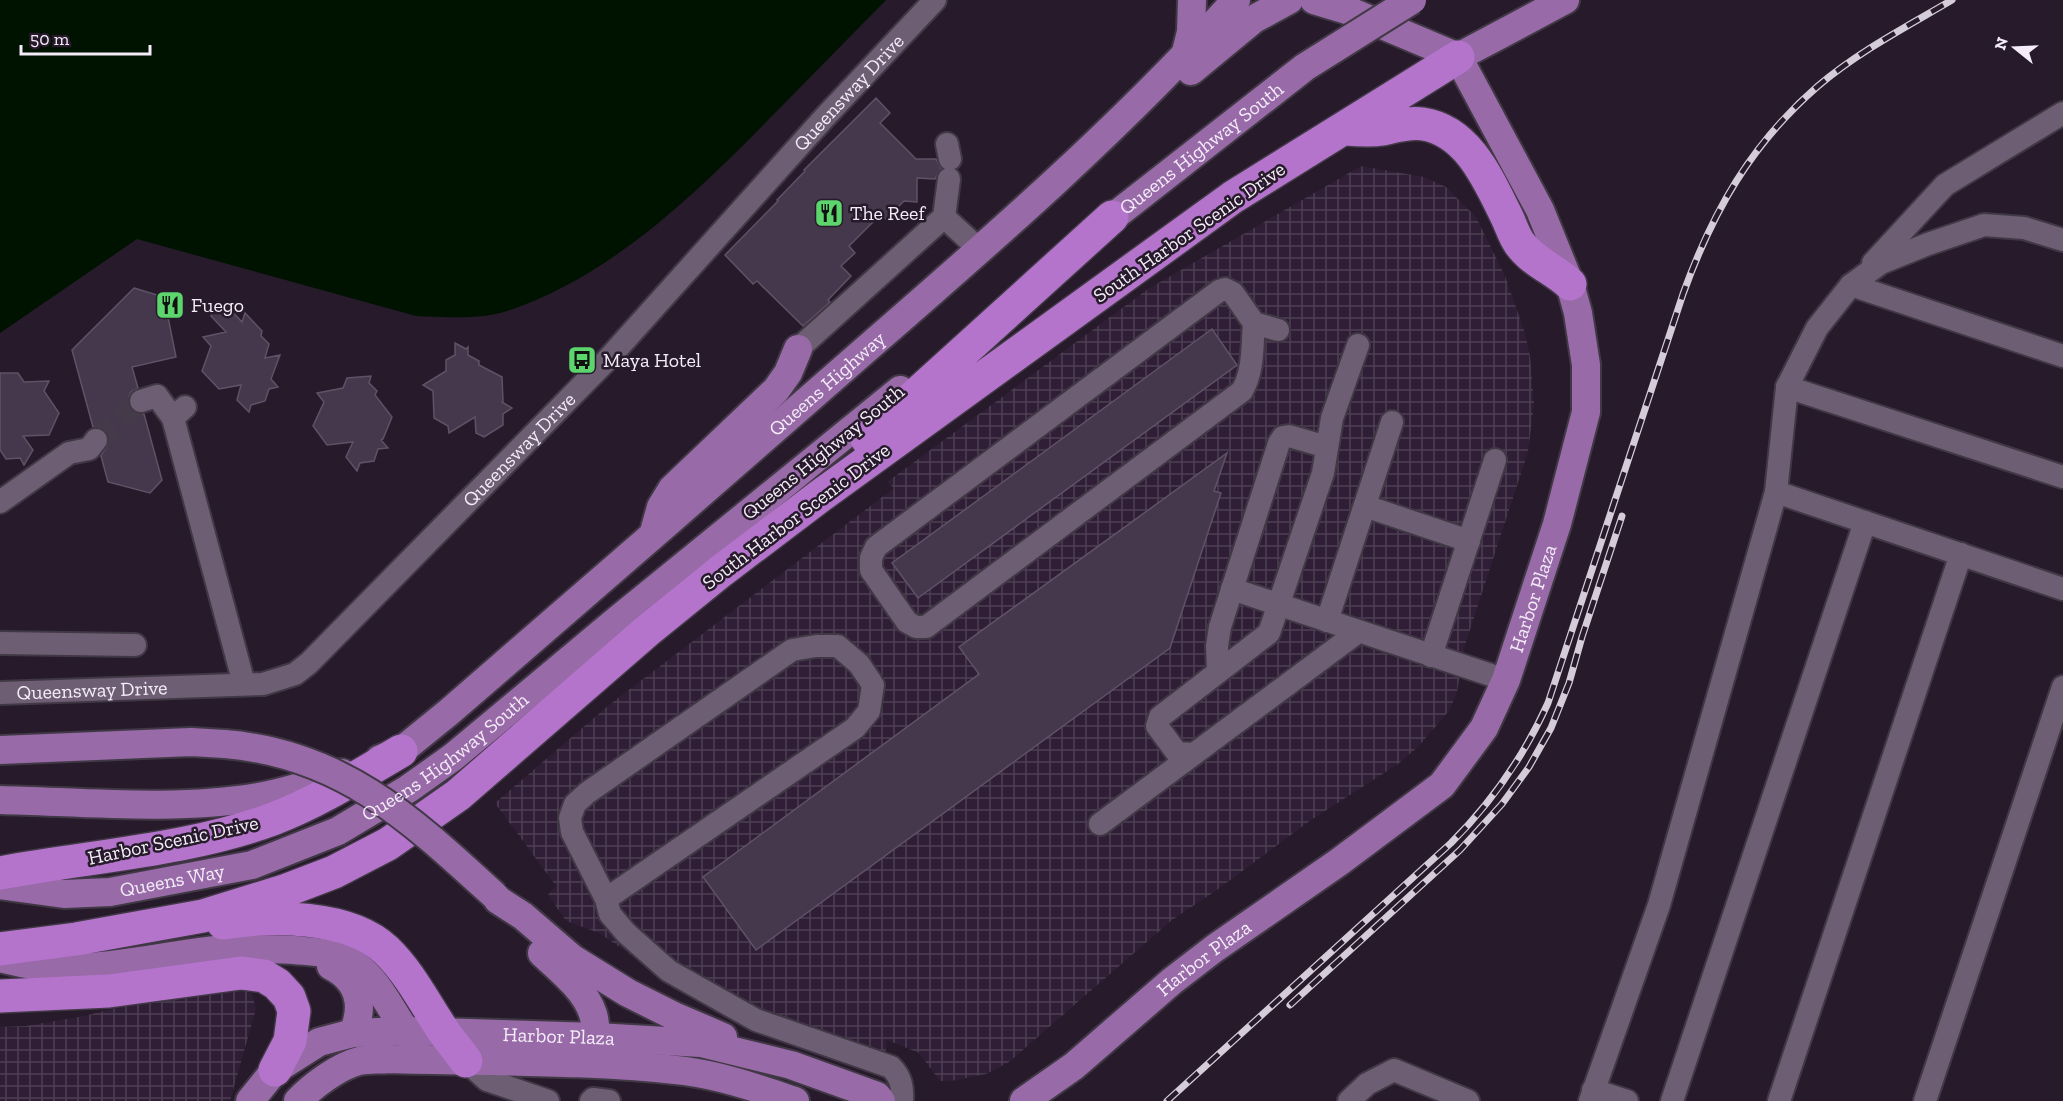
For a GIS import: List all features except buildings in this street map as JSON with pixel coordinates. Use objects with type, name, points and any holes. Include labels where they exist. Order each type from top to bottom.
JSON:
[{"type":"highway","name":"South Harbor Scenic Drive","points":[[0,949],[76,939],[203,916],[287,890],[334,872],[387,844],[458,795],[647,631],[820,496],[1233,197],[1458,57]]},
{"type":"highway","points":[[1344,129],[1366,130],[1417,124],[1438,128],[1452,134],[1466,147],[1489,183],[1519,243],[1532,258],[1558,273],[1570,284]]},
{"type":"highway","points":[[721,571],[1112,217]]},
{"type":"highway","name":"Harbor Scenic Drive","points":[[0,873],[144,851],[220,835],[273,819],[322,797],[401,750]]},
{"type":"highway","points":[[76,939],[157,935],[240,920],[305,920],[353,930],[384,948],[400,965],[466,1061]]},
{"type":"highway","points":[[0,996],[109,992],[241,973],[264,976],[278,984],[288,997],[294,1011],[290,1041],[275,1070]]},
{"type":"main road","points":[[1185,56],[1191,32],[1192,0]]},
{"type":"main road","name":"Queens Highway","points":[[0,800],[175,804],[257,797],[304,787],[401,750],[458,704],[653,536],[980,250],[1099,142],[1185,56],[1236,0]]},
{"type":"main road","points":[[1036,199],[1254,19],[1289,0]]},
{"type":"main road","points":[[1314,0],[1349,5],[1458,57]]},
{"type":"main road","name":"Queens Highway South","points":[[338,831],[408,789],[453,757],[616,621],[1112,217],[1305,67],[1412,0]]},
{"type":"main road","name":"South Harbor Scenic Drive","points":[[1458,57],[1565,0]]},
{"type":"main road","name":"Harbor Plaza","points":[[1024,1101],[1074,1066],[1172,981],[1215,948],[1339,862],[1442,784],[1484,728],[1506,680],[1557,524],[1586,412],[1586,365],[1583,339],[1570,284],[1540,210],[1458,57]]},
{"type":"main road","points":[[653,536],[661,507],[672,489],[776,390],[788,373],[798,349]]},
{"type":"main road","points":[[0,750],[191,742],[253,746],[306,762],[367,790],[419,828],[496,898],[523,916],[573,959],[628,993],[674,1016],[791,1065]]},
{"type":"main road","name":"Queens Way","points":[[0,885],[64,894],[110,892],[252,865],[338,831]]},
{"type":"main road","points":[[496,898],[519,928],[579,991],[593,1015],[596,1037],[593,1065]]},
{"type":"main road","points":[[0,958],[39,966],[71,968],[250,948],[319,952],[340,957],[354,963],[381,990],[405,1031],[428,1060]]},
{"type":"main road","points":[[280,950],[323,962],[340,971],[350,981],[360,1008],[353,1033]]},
{"type":"main road","name":"Harbor Plaza","points":[[250,1101],[275,1070],[318,1042],[353,1033],[405,1031],[700,1043],[791,1065],[877,1096],[881,1101]]},
{"type":"main road","name":"Harbor Plaza","points":[[298,1101],[306,1092],[330,1075],[358,1062],[389,1059],[593,1065],[686,1071],[734,1081],[795,1101]]},
{"type":"street","name":"Queensway Drive","points":[[0,693],[263,684],[295,674],[309,663],[608,359],[825,117],[934,0]]},
{"type":"street","points":[[1627,1101],[1591,1095],[1659,905],[1776,492],[1787,387],[1817,328],[1945,185],[2063,113]]},
{"type":"street","points":[[798,349],[944,217],[949,161]]},
{"type":"street","points":[[944,217],[980,250]]},
{"type":"street","points":[[1855,283],[1881,263],[1984,225],[2024,228],[2063,240]]},
{"type":"street","points":[[1855,283],[2063,356]]},
{"type":"street","points":[[1254,323],[1251,368],[1242,391],[926,627],[916,627],[907,622],[870,570],[871,558],[876,547],[1219,291],[1225,289],[1233,293],[1254,323],[1278,330]]},
{"type":"street","points":[[1194,754],[1177,753],[1157,726],[1160,717],[1269,633],[1323,473],[1332,418],[1358,345]]},
{"type":"street","points":[[1787,387],[2063,477]]},
{"type":"street","points":[[141,401],[158,396],[179,413],[244,684]]},
{"type":"street","points":[[1327,621],[1392,422]]},
{"type":"street","points":[[1218,671],[1217,646],[1220,627],[1279,443],[1283,437],[1289,436],[1327,447]]},
{"type":"street","points":[[0,502],[69,453],[89,449],[96,440]]},
{"type":"street","points":[[1431,656],[1495,460]]},
{"type":"street","points":[[1776,492],[2063,589]]},
{"type":"street","points":[[1365,506],[1469,541]]},
{"type":"street","points":[[1672,1101],[1865,522]]},
{"type":"street","points":[[1779,1101],[1961,554]]},
{"type":"street","points":[[1232,589],[1506,680]]},
{"type":"street","points":[[1100,824],[1358,632]]},
{"type":"street","points":[[0,643],[135,645]]},
{"type":"street","points":[[606,899],[855,728],[869,711],[873,685],[859,664],[838,646],[816,646],[792,650],[587,793],[575,804],[570,818],[572,832],[606,899],[610,914],[626,933],[669,971],[756,1020],[891,1067],[899,1076],[903,1093],[902,1101]]},
{"type":"street","points":[[1925,1101],[2063,687]]},
{"type":"street","points":[[466,1061],[487,1080],[548,1101]]},
{"type":"street","points":[[1349,1101],[1367,1084],[1394,1070],[1457,1099]]},
{"type":"street","points":[[591,1101],[593,1099],[609,1101]]},
{"type":"shaded area","points":[[0,0],[886,0],[716,172],[652,228],[618,254],[583,276],[546,296],[507,311],[474,317],[416,316],[137,239],[0,333]]},
{"type":"shaded area","points":[[1361,166],[1424,177],[1446,187],[1476,217],[1505,276],[1525,333],[1530,356],[1534,404],[1528,452],[1465,645],[1457,692],[1449,711],[1417,748],[1398,764],[1311,820],[1172,920],[1009,1062],[986,1074],[940,1081],[919,1053],[887,1040],[883,1073],[752,1028],[703,1004],[599,933],[566,921],[548,895],[556,886],[495,803],[609,705],[894,488],[887,482],[1148,289]]},
{"type":"shaded area","points":[[196,988],[237,988],[252,993],[256,1009],[230,1101],[0,1101],[0,1027],[26,1026],[84,1016]]},
{"type":"tunnel","points":[[96,440],[141,401]]},
{"type":"railway","points":[[1167,1101],[1451,843],[1506,778],[1539,723],[1548,703],[1683,294],[1721,207],[1754,155],[1773,131],[1818,86],[1866,51],[1952,0]]},
{"type":"railway","points":[[1290,1005],[1460,850],[1502,804],[1529,767],[1551,728],[1569,683],[1622,516]]},
{"type":"place","name":"The Reef","points":[[829,213]]},
{"type":"place","name":"Fuego","points":[[170,305]]},
{"type":"place","name":"Maya Hotel","points":[[582,360]]}]
